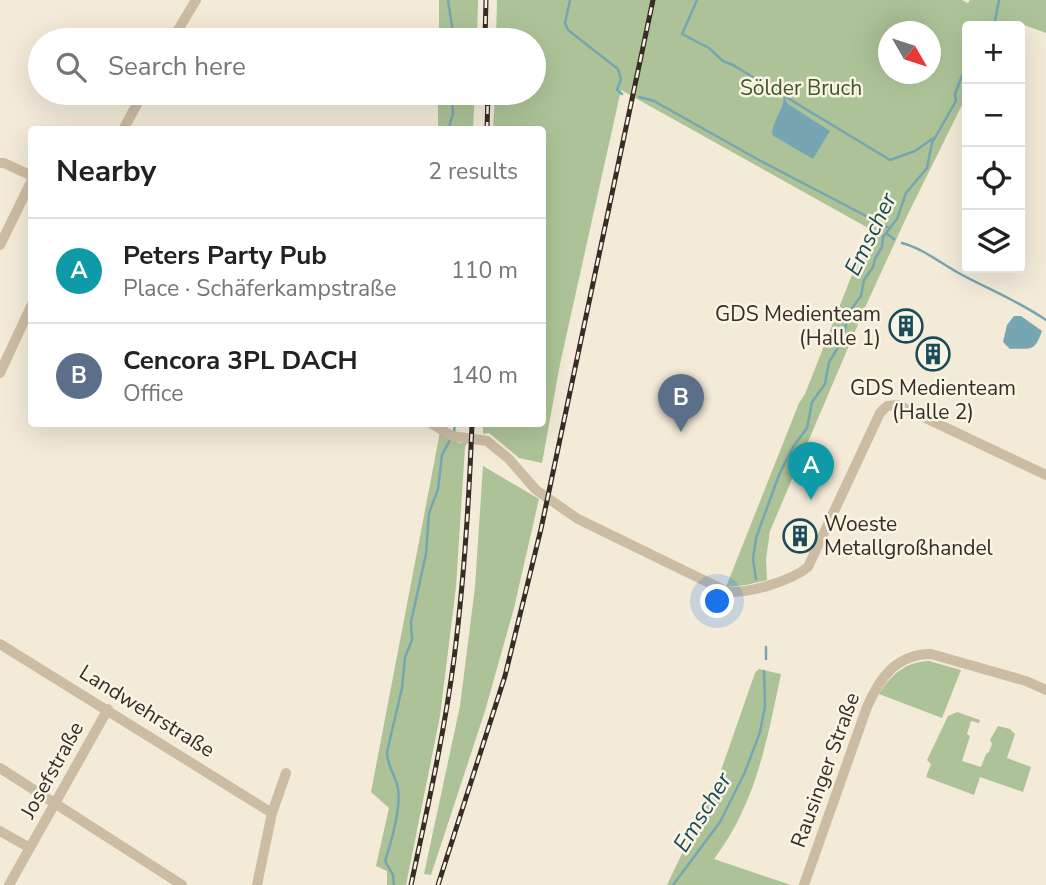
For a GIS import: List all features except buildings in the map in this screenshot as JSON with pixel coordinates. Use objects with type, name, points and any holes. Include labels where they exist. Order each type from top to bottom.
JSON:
[{"type":"street","points":[[179,28],[196,0]]},
{"type":"street","points":[[125,126],[137,105]]},
{"type":"street","points":[[0,163],[28,176]]},
{"type":"street","points":[[0,245],[28,186]]},
{"type":"street","points":[[0,373],[28,313]]},
{"type":"street","points":[[437,427],[452,436],[487,441],[509,458],[536,490],[578,519],[727,592],[776,582],[795,575],[808,566],[880,413],[887,406],[898,405],[1046,475]]},
{"type":"street","name":"Landwehrstraße","points":[[0,644],[272,813]]},
{"type":"street","name":"Rausinger Straße","points":[[804,885],[867,707],[879,684],[894,665],[917,654],[931,654],[1026,681],[1046,690]]},
{"type":"street","name":"Josefstraße","points":[[9,885],[108,709]]},
{"type":"street","points":[[0,768],[179,884]]},
{"type":"street","points":[[257,885],[272,813],[286,773]]},
{"type":"street","points":[[0,831],[30,849]]},
{"type":"green space","points":[[439,0],[478,0],[477,28],[439,28]]},
{"type":"green space","name":"Sölder Bruch","points":[[497,0],[962,0],[968,3],[970,0],[1046,0],[1046,33],[1025,25],[1025,21],[962,21],[962,105],[868,301],[770,531],[766,559],[767,580],[726,587],[870,229],[621,90],[560,364],[542,463],[519,458],[489,433],[483,434],[483,427],[546,427],[546,126],[493,126],[494,105],[546,105],[546,28],[496,28]]},
{"type":"green space","points":[[438,105],[474,105],[473,126],[438,126]]},
{"type":"green space","points":[[440,432],[459,443],[468,441],[465,447],[456,587],[440,716],[406,885],[387,885],[387,871],[376,866],[389,808],[371,792]]},
{"type":"green space","points":[[483,466],[539,499],[514,608],[485,711],[431,875],[424,874],[460,706],[475,587]]},
{"type":"green space","points":[[929,661],[961,670],[942,718],[879,694],[900,670]]},
{"type":"green space","points":[[759,669],[781,674],[771,723],[750,794],[714,859],[791,885],[667,885],[719,776],[755,673]]},
{"type":"green space","points":[[957,712],[980,720],[979,723],[971,721],[967,734],[970,736],[962,761],[981,767],[998,726],[1010,729],[1015,734],[1007,758],[1031,767],[1023,792],[980,777],[974,795],[926,777],[931,764],[927,760],[948,716]]},
{"type":"water","points":[[784,97],[788,104],[830,131],[813,159],[772,135]]},
{"type":"water","points":[[1014,316],[1021,316],[1042,331],[1033,347],[1010,349],[1003,342],[1007,325]]},
{"type":"waterway","points":[[448,0],[452,28]]},
{"type":"waterway","points":[[570,0],[565,23],[568,30],[618,69],[621,79],[617,90],[622,94]]},
{"type":"waterway","points":[[697,0],[682,34],[890,160],[915,151],[935,137]]},
{"type":"waterway","name":"Emscher","points":[[995,21],[999,0]]},
{"type":"waterway","name":"Emscher","points":[[756,579],[753,559],[756,538],[779,475],[793,447],[807,428],[812,402],[825,384],[829,362],[841,343],[850,311],[861,296],[864,280],[882,247],[883,237],[897,219],[906,193],[927,168],[932,143],[956,101],[955,94],[962,76]]},
{"type":"waterway","points":[[639,97],[654,101],[889,228]]},
{"type":"waterway","points":[[449,126],[453,105]]},
{"type":"waterway","points":[[886,233],[894,239]]},
{"type":"waterway","points":[[902,243],[923,251],[1046,320]]},
{"type":"waterway","points":[[454,432],[455,427]]},
{"type":"waterway","points":[[394,885],[393,875],[385,861],[396,822],[398,792],[387,752],[402,688],[405,657],[412,640],[411,622],[426,554],[429,513],[438,489],[442,455],[450,440]]},
{"type":"waterway","name":"Emscher","points":[[766,647],[766,659]]},
{"type":"waterway","name":"Emscher","points":[[673,885],[720,822],[745,772],[760,732],[765,706],[764,671]]},
{"type":"railway","points":[[485,28],[486,0]]},
{"type":"railway","points":[[438,885],[505,676],[541,529],[653,0]]},
{"type":"railway","points":[[487,126],[488,105]]},
{"type":"railway","points":[[411,885],[440,744],[454,659],[466,541],[472,427]]},
{"type":"place","name":"GDS Medienteam (Halle 1)","points":[[906,326]]},
{"type":"place","name":"GDS Medienteam (Halle 2)","points":[[933,354]]},
{"type":"place","name":"Cencora 3PL DACH","points":[[681,432]]},
{"type":"place","name":"Peters Party Pub","points":[[811,500]]},
{"type":"place","name":"Woeste Metallgroßhandel","points":[[800,536]]}]
